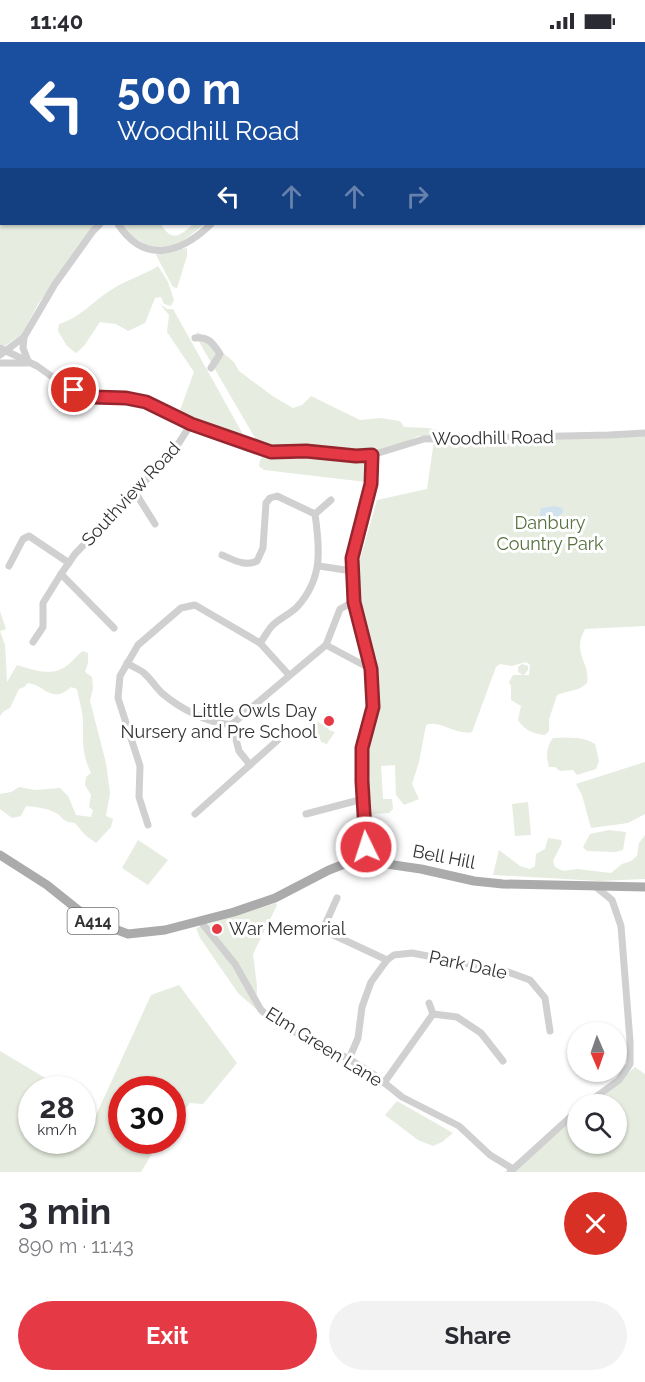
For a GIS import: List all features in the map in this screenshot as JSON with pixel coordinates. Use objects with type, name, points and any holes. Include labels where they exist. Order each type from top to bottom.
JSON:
[{"type":"main road","name":"A414","points":[[0,855],[47,885],[82,914],[128,934],[148,933],[201,922]]},
{"type":"main road","name":"Bell Hill","points":[[201,922],[275,898],[347,863],[366,861],[421,869],[474,881],[619,888]]},
{"type":"main road","name":"A414","points":[[619,888],[645,887]]},
{"type":"street","points":[[0,363],[30,362],[23,348],[24,337],[55,284],[99,225]]},
{"type":"street","points":[[119,225],[132,239],[145,248],[162,252],[184,244],[198,236],[210,225]]},
{"type":"street","points":[[2,351],[24,337]]},
{"type":"street","points":[[195,338],[203,337],[220,354],[211,368]]},
{"type":"street","name":"Woodhill Road","points":[[2,351],[30,362],[64,385],[83,394],[146,402],[191,424],[271,452],[306,451],[356,456],[372,455],[424,439],[645,433]]},
{"type":"street","name":"Southview Road","points":[[33,642],[43,627],[43,603],[69,562],[173,452],[191,424]]},
{"type":"street","points":[[366,861],[362,748],[373,707],[371,669],[354,602],[352,558],[371,484],[372,455]]},
{"type":"street","points":[[135,492],[155,524]]},
{"type":"street","points":[[222,555],[244,564],[257,561],[263,548],[266,503],[270,498],[277,496],[315,514]]},
{"type":"street","points":[[315,514],[331,500]]},
{"type":"street","points":[[260,644],[271,627],[296,608],[319,566],[320,547],[315,514]]},
{"type":"street","name":"Southview Road","points":[[9,566],[23,539],[29,536],[69,562]]},
{"type":"street","points":[[319,566],[352,571]]},
{"type":"street","points":[[61,574],[114,628]]},
{"type":"street","points":[[127,663],[145,674],[162,693],[176,703],[209,720],[225,725],[232,724],[326,645],[340,609],[354,602]]},
{"type":"street","points":[[147,825],[139,797],[140,766],[117,698],[120,676],[138,645],[181,608],[195,605],[260,644],[289,675]]},
{"type":"street","points":[[326,645],[371,669]]},
{"type":"street","points":[[232,724],[239,751],[250,765]]},
{"type":"street","points":[[195,814],[279,739]]},
{"type":"street","points":[[306,814],[363,799]]},
{"type":"street","points":[[596,887],[612,900],[621,926],[630,1064],[619,1080],[600,1094]]},
{"type":"street","points":[[612,900],[619,888]]},
{"type":"street","points":[[337,898],[324,927],[325,931],[387,960],[371,982],[362,1007],[358,1038],[349,1059]]},
{"type":"street","name":"Elm Green Lane","points":[[201,922],[235,964],[261,1010],[277,1023],[349,1059],[417,1106],[459,1126],[490,1155],[505,1163],[511,1171]]},
{"type":"street","name":"Park Dale","points":[[387,960],[394,955],[412,953],[505,971],[530,980],[545,998],[550,1031]]},
{"type":"street","points":[[429,1003],[433,1014]]},
{"type":"street","points":[[433,1014],[458,1017],[481,1033],[503,1061]]},
{"type":"street","points":[[384,1083],[433,1014]]},
{"type":"street","points":[[511,1171],[567,1120]]},
{"type":"street","points":[[503,1172],[505,1163]]},
{"type":"green space","points":[[0,225],[95,225],[38,304],[22,334],[5,346],[0,344]]},
{"type":"green space","points":[[117,225],[162,225],[169,234],[176,236],[192,225],[203,225],[179,243],[169,247],[150,246]]},
{"type":"green space","points":[[187,248],[187,256],[177,288],[173,287],[156,255]]},
{"type":"green space","points":[[158,266],[168,282],[174,300],[171,306],[164,304],[161,297],[155,298],[145,323],[128,331],[116,324],[100,322],[84,346],[76,353],[67,346],[58,331],[59,324],[80,314],[104,294]]},
{"type":"green space","points":[[160,304],[167,309],[173,309],[245,438],[179,413],[194,372],[167,332],[169,315]]},
{"type":"green space","points":[[198,332],[234,362],[239,371],[293,408],[302,405],[311,396],[360,420],[381,418],[400,421],[404,427],[428,428],[478,438],[418,436],[375,451],[357,453],[267,448],[259,445],[195,335]]},
{"type":"green space","name":"Danbury Country Park","points":[[645,435],[645,626],[585,629],[580,645],[587,683],[557,695],[549,719],[549,731],[545,735],[523,726],[518,720],[521,706],[511,700],[509,682],[513,675],[523,675],[518,672],[518,667],[522,664],[528,666],[524,675],[529,675],[530,665],[526,662],[512,666],[500,664],[496,667],[472,732],[460,732],[437,724],[426,725],[412,784],[419,799],[404,805],[396,795],[395,765],[381,766],[383,799],[392,799],[393,809],[389,813],[373,814],[372,818],[367,752],[378,695],[377,661],[376,657],[373,657],[362,614],[357,570],[377,500],[427,489],[434,441],[615,438]]},
{"type":"green space","points":[[263,457],[365,461],[369,465],[368,481],[264,470],[259,466]]},
{"type":"green space","points":[[0,611],[6,629],[0,631]]},
{"type":"green space","points":[[0,631],[5,645],[7,682],[17,665],[43,672],[57,671],[83,651],[88,653],[85,672],[92,677],[93,688],[90,701],[106,763],[110,793],[106,816],[113,819],[111,827],[96,843],[75,823],[64,820],[52,811],[26,806],[21,816],[12,818],[0,809],[0,794],[11,792],[19,787],[35,790],[60,788],[68,796],[76,815],[91,817],[93,810],[89,807],[91,795],[85,785],[86,777],[91,773],[83,742],[83,718],[77,689],[71,687],[64,692],[54,694],[28,683],[19,689],[10,708],[0,716]]},
{"type":"green space","points":[[308,719],[315,723],[317,721],[335,732],[326,745],[322,743]]},
{"type":"green space","points":[[553,738],[580,739],[595,744],[599,761],[596,769],[577,775],[573,770],[560,771],[555,767],[549,767],[547,752]]},
{"type":"green space","points":[[645,762],[645,814],[628,823],[591,828],[582,795],[576,784]]},
{"type":"green space","points":[[528,802],[531,835],[515,836],[512,804]]},
{"type":"green space","points":[[609,830],[626,832],[623,850],[587,851],[583,847],[590,834]]},
{"type":"green space","points":[[645,835],[645,879],[599,881],[493,875],[499,850],[520,866],[530,869],[535,866],[536,854],[545,849],[548,838],[561,840],[562,843],[553,861],[555,867],[563,871],[577,869],[611,873],[637,856],[639,843]]},
{"type":"green space","points":[[138,840],[168,860],[148,885],[122,868]]},
{"type":"green space","points":[[276,903],[253,954],[257,986],[256,1009],[238,993],[200,938],[196,928]]},
{"type":"green space","points":[[179,985],[237,1063],[203,1104],[190,1103],[186,1108],[186,1076],[114,1076],[151,995]]},
{"type":"green space","points":[[0,1051],[42,1076],[18,1076],[18,1154],[96,1154],[96,1115],[108,1089],[108,1154],[152,1154],[141,1172],[0,1172]]},
{"type":"green space","points":[[635,1067],[645,1074],[645,1172],[510,1172],[567,1124],[567,1154],[627,1154],[627,1094],[602,1094],[617,1082],[627,1082],[627,1074]]},
{"type":"green space","points":[[397,1101],[453,1133],[433,1146],[418,1140],[385,1115]]},
{"type":"water","points":[[555,506],[562,508],[563,512],[558,522],[546,522],[539,519],[541,508]]},
{"type":"place","name":"Little Owls Day Nursery and Pre School","points":[[329,721]]},
{"type":"place","name":"War Memorial","points":[[217,929]]},
{"type":"route","points":[[74,390],[93,397],[126,398],[146,402],[191,424],[271,452],[306,451],[356,456],[372,455],[371,484],[352,558],[354,602],[371,669],[373,707],[362,748],[366,847]]}]
